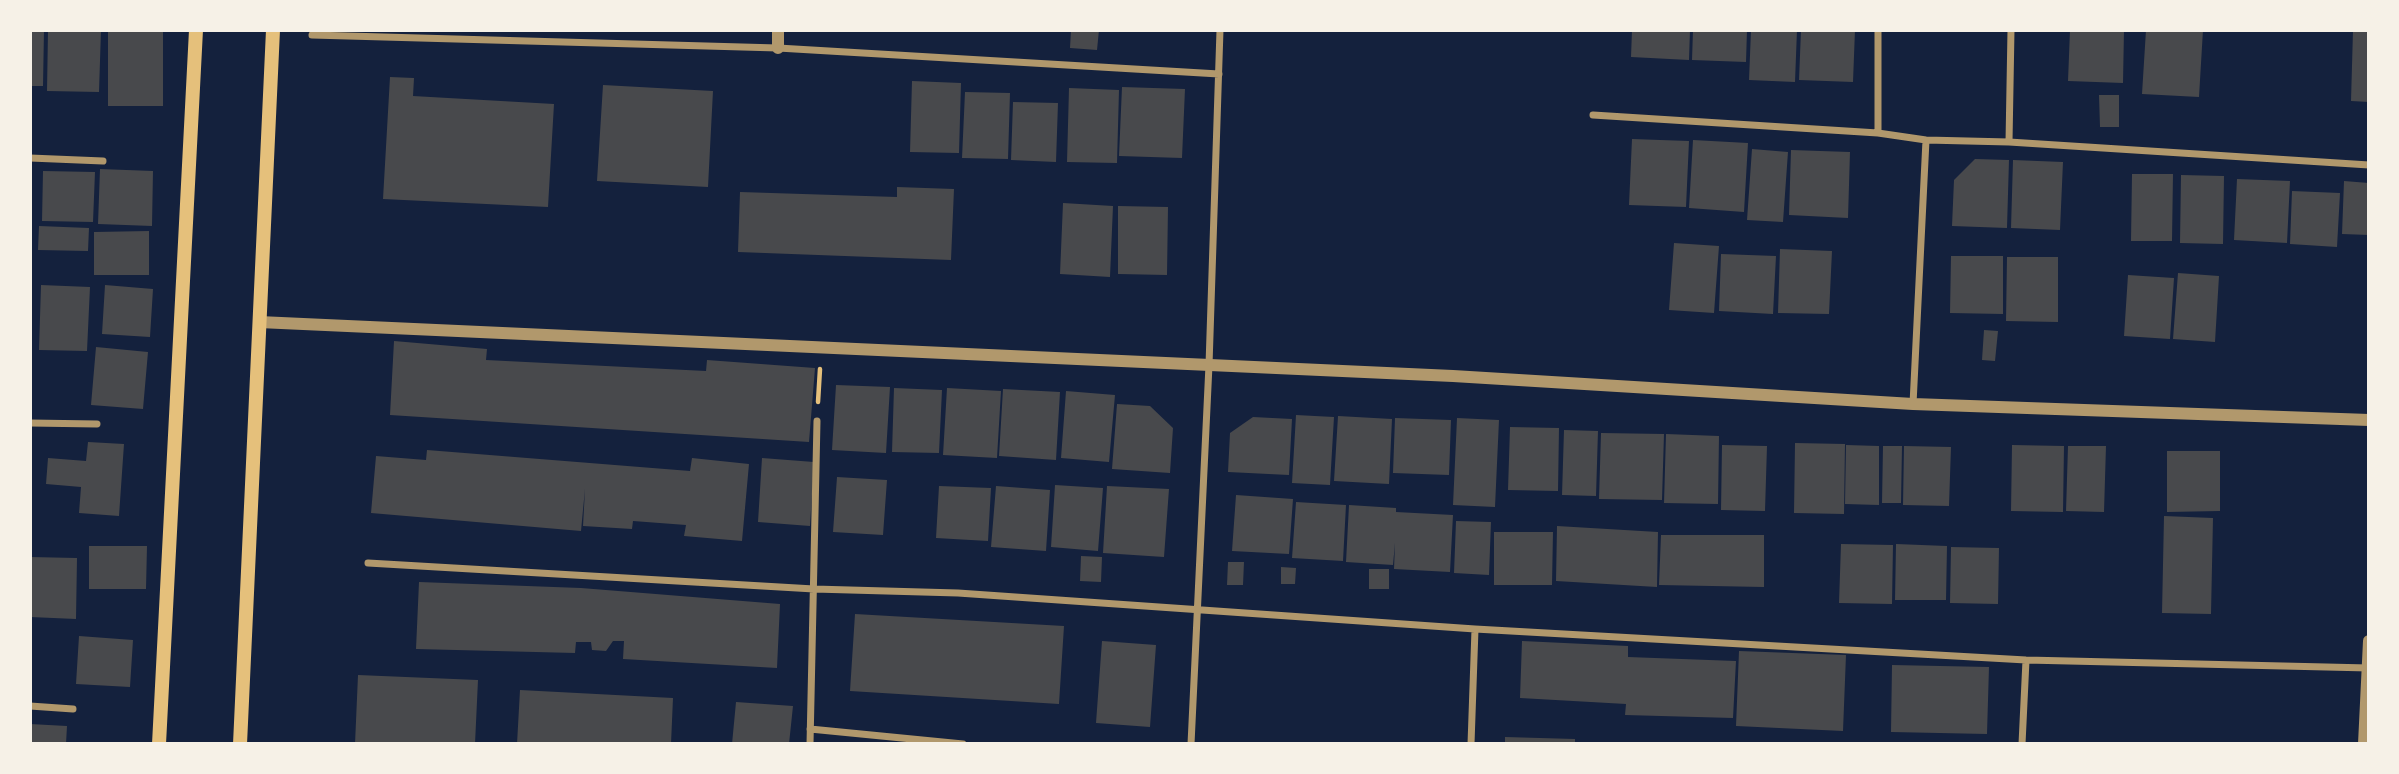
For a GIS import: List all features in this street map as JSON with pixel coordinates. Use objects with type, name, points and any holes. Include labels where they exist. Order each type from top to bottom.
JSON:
[{"type":"main road","points":[[159,744],[196,30]]},
{"type":"main road","points":[[240,744],[273,30]]},
{"type":"street","points":[[778,30],[778,48]]},
{"type":"street","points":[[1191,744],[1209,365],[1220,30]]},
{"type":"street","points":[[1878,30],[1878,133]]},
{"type":"street","points":[[2009,142],[2011,30]]},
{"type":"street","points":[[312,35],[778,48],[1219,74]]},
{"type":"street","points":[[1593,115],[1878,133],[1926,140],[2009,142],[2369,165]]},
{"type":"street","points":[[1913,404],[1926,140]]},
{"type":"street","points":[[30,158],[103,160]]},
{"type":"street","points":[[259,322],[1209,365],[1913,404],[2369,420]]},
{"type":"street","points":[[810,744],[817,421]]},
{"type":"street","points":[[30,423],[97,424]]},
{"type":"street","points":[[368,563],[814,589],[958,593],[1475,629],[2026,660],[2368,668]]},
{"type":"street","points":[[1471,744],[1475,629]]},
{"type":"street","points":[[2364,744],[2369,641]]},
{"type":"street","points":[[2022,744],[2026,660]]},
{"type":"street","points":[[30,706],[73,709]]},
{"type":"street","points":[[810,729],[963,744]]},
{"type":"path","points":[[817,421],[821,347]]},
{"type":"building","points":[[30,30],[44,30],[43,86],[30,86]]},
{"type":"building","points":[[48,30],[101,30],[99,92],[47,91]]},
{"type":"building","points":[[108,30],[163,30],[163,106],[108,106]]},
{"type":"building","points":[[1071,30],[1099,30],[1097,50],[1070,48]]},
{"type":"building","points":[[1632,30],[1690,30],[1689,60],[1631,57]]},
{"type":"building","points":[[1693,30],[1747,30],[1746,62],[1692,60]]},
{"type":"building","points":[[1751,30],[1797,30],[1795,82],[1749,80]]},
{"type":"building","points":[[1801,30],[1855,30],[1853,82],[1799,80]]},
{"type":"building","points":[[2070,30],[2124,30],[2123,83],[2068,81]]},
{"type":"building","points":[[2146,30],[2203,30],[2199,97],[2142,94]]},
{"type":"building","points":[[2353,30],[2369,30],[2369,102],[2351,101]]},
{"type":"building","points":[[390,77],[414,78],[413,96],[554,104],[548,207],[383,199]]},
{"type":"building","points":[[912,81],[961,83],[959,153],[910,152]]},
{"type":"building","points":[[603,85],[713,91],[708,187],[597,181]]},
{"type":"building","points":[[1122,87],[1185,89],[1182,158],[1119,156]]},
{"type":"building","points":[[1069,88],[1119,90],[1117,163],[1067,162]]},
{"type":"building","points":[[965,92],[1010,93],[1008,159],[962,158]]},
{"type":"building","points":[[2099,95],[2119,95],[2119,127],[2100,127]]},
{"type":"building","points":[[1013,102],[1058,103],[1056,162],[1011,160]]},
{"type":"building","points":[[1632,139],[1689,141],[1686,207],[1629,205]]},
{"type":"building","points":[[1693,140],[1748,143],[1744,212],[1689,208]]},
{"type":"building","points":[[1752,149],[1788,152],[1783,222],[1747,220]]},
{"type":"building","points":[[1791,150],[1850,152],[1848,218],[1789,215]]},
{"type":"building","points":[[1975,159],[2009,160],[2007,228],[1952,226],[1954,180]]},
{"type":"building","points":[[2013,160],[2063,162],[2060,230],[2011,228]]},
{"type":"building","points":[[100,169],[153,171],[152,226],[98,224]]},
{"type":"building","points":[[43,171],[95,172],[93,222],[42,221]]},
{"type":"building","points":[[2132,174],[2173,174],[2172,241],[2131,241]]},
{"type":"building","points":[[2181,175],[2224,176],[2223,244],[2180,243]]},
{"type":"building","points":[[2237,179],[2290,181],[2287,243],[2234,240]]},
{"type":"building","points":[[2344,181],[2369,183],[2369,235],[2342,234]]},
{"type":"building","points":[[897,187],[954,189],[951,260],[738,252],[740,192],[897,197]]},
{"type":"building","points":[[2292,191],[2340,193],[2337,247],[2290,244]]},
{"type":"building","points":[[1063,203],[1113,206],[1110,277],[1060,274]]},
{"type":"building","points":[[1118,206],[1168,207],[1167,275],[1118,274]]},
{"type":"building","points":[[39,226],[89,228],[88,251],[38,250]]},
{"type":"building","points":[[149,231],[149,275],[94,275],[94,232]]},
{"type":"building","points":[[1674,243],[1719,246],[1714,313],[1669,310]]},
{"type":"building","points":[[1780,249],[1832,251],[1829,314],[1778,313]]},
{"type":"building","points":[[1721,254],[1776,256],[1773,314],[1719,311]]},
{"type":"building","points":[[1951,256],[2003,256],[2003,314],[1950,313]]},
{"type":"building","points":[[2007,257],[2058,257],[2058,322],[2006,321]]},
{"type":"building","points":[[2178,273],[2219,276],[2215,342],[2173,339]]},
{"type":"building","points":[[2128,275],[2174,278],[2170,339],[2124,336]]},
{"type":"building","points":[[41,285],[90,287],[87,351],[39,350]]},
{"type":"building","points":[[105,285],[153,289],[150,337],[102,334]]},
{"type":"building","points":[[1984,330],[1998,331],[1995,361],[1982,360]]},
{"type":"building","points":[[394,341],[487,349],[486,360],[706,371],[707,360],[815,368],[809,442],[390,415]]},
{"type":"building","points":[[96,347],[148,352],[143,409],[91,405]]},
{"type":"building","points":[[836,385],[890,387],[886,453],[832,450]]},
{"type":"building","points":[[894,388],[942,390],[939,453],[892,452]]},
{"type":"building","points":[[947,388],[1001,391],[997,458],[943,455]]},
{"type":"building","points":[[1003,389],[1060,392],[1056,460],[999,456]]},
{"type":"building","points":[[1066,391],[1115,395],[1109,462],[1061,458]]},
{"type":"building","points":[[1117,404],[1150,406],[1173,428],[1170,473],[1112,469]]},
{"type":"building","points":[[1296,415],[1334,417],[1330,485],[1292,483]]},
{"type":"building","points":[[1338,416],[1392,419],[1389,484],[1334,481]]},
{"type":"building","points":[[1253,417],[1292,419],[1289,475],[1228,472],[1230,433]]},
{"type":"building","points":[[1395,418],[1451,420],[1449,475],[1393,473]]},
{"type":"building","points":[[1457,418],[1499,420],[1495,507],[1453,505]]},
{"type":"building","points":[[1510,427],[1559,428],[1558,491],[1508,490]]},
{"type":"building","points":[[1564,430],[1598,431],[1596,496],[1562,495]]},
{"type":"building","points":[[1601,433],[1664,434],[1662,500],[1599,499]]},
{"type":"building","points":[[1666,434],[1719,436],[1718,504],[1664,503]]},
{"type":"building","points":[[88,442],[124,444],[119,516],[79,513],[81,487],[46,484],[48,458],[86,461]]},
{"type":"building","points":[[1795,443],[1845,444],[1844,514],[1794,513]]},
{"type":"building","points":[[1722,445],[1767,446],[1765,511],[1721,510]]},
{"type":"building","points":[[1846,445],[1879,446],[1879,505],[1845,504]]},
{"type":"building","points":[[2012,445],[2064,446],[2063,512],[2011,511]]},
{"type":"building","points":[[1883,446],[1902,446],[1901,503],[1882,503]]},
{"type":"building","points":[[1904,446],[1951,447],[1949,506],[1903,505]]},
{"type":"building","points":[[2068,446],[2106,446],[2104,512],[2066,511]]},
{"type":"building","points":[[427,450],[690,471],[692,458],[749,464],[742,541],[684,536],[686,525],[633,521],[632,529],[583,526],[585,489],[581,531],[371,513],[376,456],[426,460]]},
{"type":"building","points":[[2167,451],[2220,451],[2220,511],[2167,512]]},
{"type":"building","points":[[762,458],[814,462],[810,526],[758,522]]},
{"type":"building","points":[[837,477],[887,480],[883,535],[833,532]]},
{"type":"building","points":[[1055,485],[1103,488],[1098,551],[1051,547]]},
{"type":"building","points":[[939,486],[991,488],[988,541],[936,538]]},
{"type":"building","points":[[996,486],[1050,490],[1046,551],[991,547]]},
{"type":"building","points":[[1107,486],[1169,489],[1164,557],[1103,553]]},
{"type":"building","points":[[1236,495],[1293,499],[1289,554],[1232,551]]},
{"type":"building","points":[[1296,502],[1346,505],[1343,561],[1292,558]]},
{"type":"building","points":[[1349,505],[1396,508],[1396,512],[1453,515],[1450,572],[1394,569],[1395,543],[1393,565],[1346,562]]},
{"type":"building","points":[[2164,516],[2213,518],[2211,614],[2162,613]]},
{"type":"building","points":[[1456,521],[1491,522],[1489,575],[1454,573]]},
{"type":"building","points":[[1557,526],[1658,532],[1657,587],[1556,581]]},
{"type":"building","points":[[1494,532],[1553,532],[1552,585],[1494,585]]},
{"type":"building","points":[[1661,535],[1764,535],[1764,587],[1659,585]]},
{"type":"building","points":[[1841,544],[1893,545],[1892,604],[1839,603]]},
{"type":"building","points":[[1896,544],[1947,546],[1946,600],[1895,600]]},
{"type":"building","points":[[89,546],[147,546],[146,589],[89,589]]},
{"type":"building","points":[[1951,547],[1999,548],[1998,604],[1950,603]]},
{"type":"building","points":[[1081,556],[1102,557],[1101,582],[1080,581]]},
{"type":"building","points":[[30,557],[77,558],[76,619],[30,617]]},
{"type":"building","points":[[1228,562],[1244,562],[1243,585],[1227,585]]},
{"type":"building","points":[[1281,567],[1296,568],[1295,584],[1281,584]]},
{"type":"building","points":[[1369,569],[1389,569],[1389,589],[1369,589]]},
{"type":"building","points":[[419,582],[581,588],[780,604],[777,668],[623,659],[624,641],[613,641],[606,651],[592,650],[591,642],[576,642],[575,653],[416,649]]},
{"type":"building","points":[[855,614],[1064,626],[1059,704],[850,691]]},
{"type":"building","points":[[79,636],[133,640],[130,687],[76,684]]},
{"type":"building","points":[[1102,641],[1156,645],[1150,727],[1096,723]]},
{"type":"building","points":[[1522,641],[1628,646],[1628,657],[1736,661],[1733,718],[1625,715],[1626,704],[1520,698]]},
{"type":"building","points":[[1739,651],[1846,655],[1843,731],[1736,726]]},
{"type":"building","points":[[1892,665],[1989,667],[1987,734],[1891,732]]},
{"type":"building","points":[[358,675],[478,680],[475,744],[355,744]]},
{"type":"building","points":[[520,690],[673,698],[671,744],[517,744]]},
{"type":"building","points":[[736,702],[793,706],[789,744],[732,744]]},
{"type":"building","points":[[30,724],[67,726],[66,744],[30,744]]},
{"type":"building","points":[[1505,737],[1575,739],[1575,744],[1505,744]]}]
